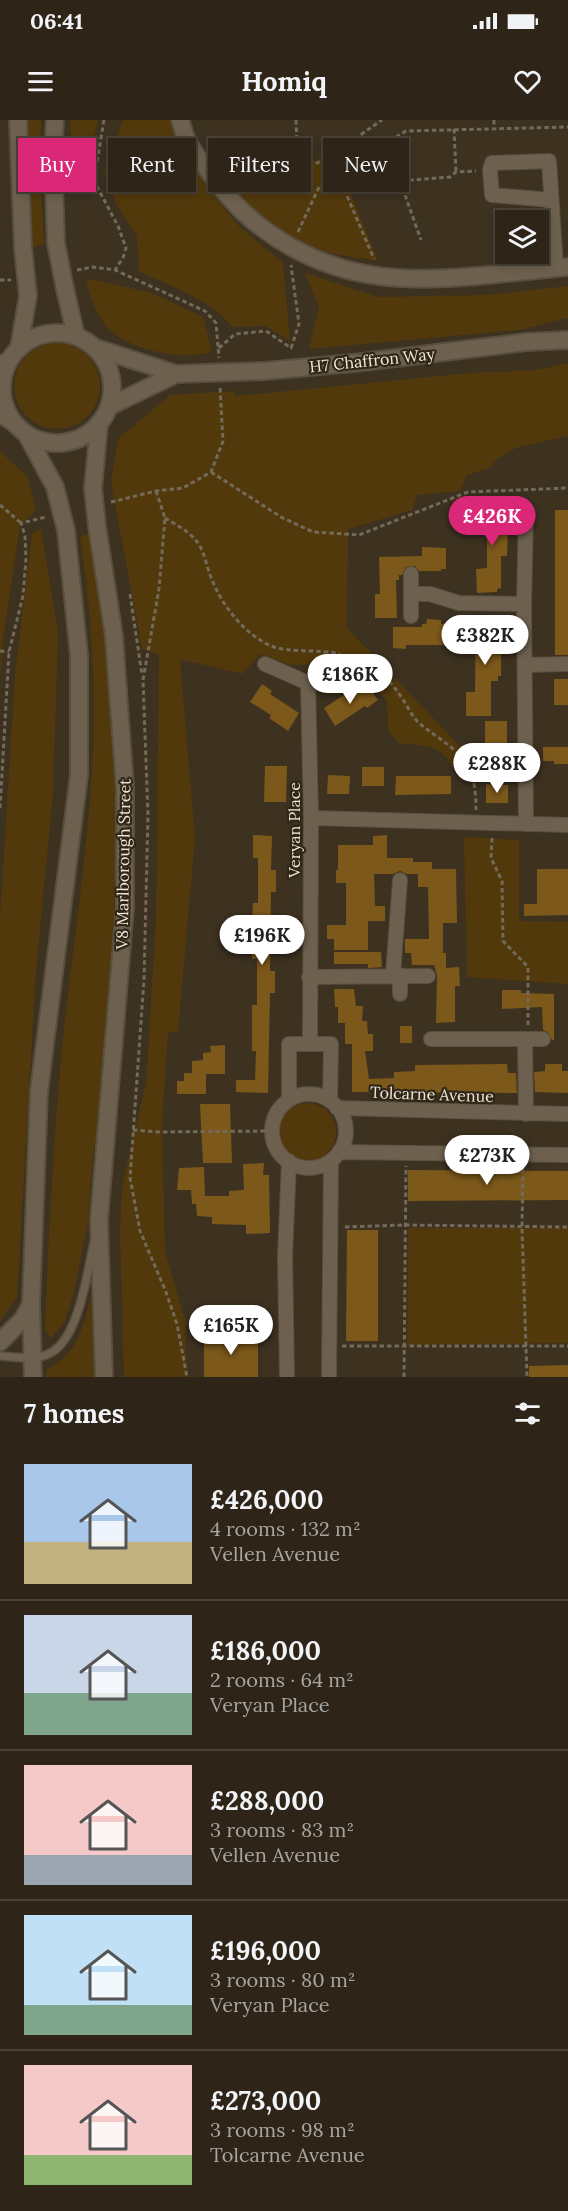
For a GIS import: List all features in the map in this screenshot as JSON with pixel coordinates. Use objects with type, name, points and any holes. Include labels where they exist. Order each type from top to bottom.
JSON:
[{"type":"main road","points":[[18,120],[23,248],[28,296],[19,348]]},
{"type":"main road","points":[[56,120],[53,154],[56,243],[76,336]]},
{"type":"main road","points":[[180,120],[188,142],[228,198],[269,234],[292,249],[318,261],[382,277],[418,280],[562,268]]},
{"type":"main road","points":[[61,333],[76,336],[96,348],[106,360],[113,391],[110,406],[99,424],[88,435],[57,444],[42,441],[27,435],[7,418],[2,393],[4,363],[19,348],[31,339],[46,334],[61,333]]},
{"type":"main road","name":"H7 Chaffron Way","points":[[96,348],[176,374],[265,371],[363,362],[526,342],[568,340]]},
{"type":"main road","name":"H7 Chaffron Way","points":[[110,406],[176,374]]},
{"type":"main road","name":"V8 Marlborough Street","points":[[99,424],[93,488],[114,636],[126,824],[126,907],[99,1220],[104,1375]]},
{"type":"main road","points":[[27,435],[55,487],[66,530],[79,655],[79,775],[39,1091],[31,1304],[33,1377]]},
{"type":"main road","points":[[0,1342],[23,1319],[31,1304]]},
{"type":"street","points":[[551,200],[492,195],[489,170],[492,163],[549,161],[551,200],[562,268]]},
{"type":"street","points":[[526,512],[524,604],[526,824]]},
{"type":"street","points":[[411,574],[411,616]]},
{"type":"street","points":[[412,594],[430,594],[459,603],[524,604]]},
{"type":"street","points":[[265,664],[308,683],[344,669]]},
{"type":"street","points":[[525,665],[568,664]]},
{"type":"street","name":"Veryan Place","points":[[308,683],[311,818],[310,1044]]},
{"type":"street","points":[[311,818],[568,825]]},
{"type":"street","points":[[400,879],[396,975],[400,994]]},
{"type":"street","points":[[309,977],[428,976]]},
{"type":"street","points":[[431,1039],[543,1039]]},
{"type":"street","points":[[525,1040],[526,1114]]},
{"type":"street","points":[[289,1100],[289,1044],[331,1044],[334,1104]]},
{"type":"street","points":[[328,1377],[335,1157],[344,1142],[346,1130],[343,1118],[334,1104],[320,1096],[309,1094],[289,1100],[278,1112],[272,1131],[278,1151],[289,1161],[308,1168],[318,1166],[335,1157],[406,1152],[568,1155]]},
{"type":"street","name":"Tolcarne Avenue","points":[[334,1104],[568,1114]]},
{"type":"street","points":[[287,1377],[285,1256],[289,1161]]},
{"type":"lane","points":[[0,1356],[32,1358],[48,1355],[58,1347],[73,1325],[99,1220]]},
{"type":"path","points":[[96,169],[104,120]]},
{"type":"path","points":[[296,120],[297,138]]},
{"type":"path","points":[[356,138],[381,120]]},
{"type":"path","points":[[494,120],[494,128]]},
{"type":"path","points":[[396,137],[406,131],[568,127]]},
{"type":"path","points":[[454,129],[456,172]]},
{"type":"path","points":[[409,180],[450,177],[456,172],[489,170]]},
{"type":"path","points":[[96,185],[118,226],[126,248],[115,270],[205,311],[216,323],[219,360]]},
{"type":"path","points":[[218,348],[235,334],[266,331],[291,348],[299,324],[291,273],[292,249],[319,187],[323,185]]},
{"type":"path","points":[[228,198],[244,192]]},
{"type":"path","points":[[345,192],[382,277]]},
{"type":"path","points":[[404,192],[421,240]]},
{"type":"path","points":[[111,501],[156,491],[183,488],[211,472],[223,441],[220,383]]},
{"type":"path","points":[[211,472],[281,517],[313,532],[359,535],[468,492],[568,488]]},
{"type":"path","points":[[143,680],[159,590],[165,518],[156,491]]},
{"type":"path","points":[[0,505],[21,523],[25,536],[26,558],[24,586],[9,651],[0,808]]},
{"type":"path","points":[[21,523],[55,515]]},
{"type":"path","points":[[130,594],[143,680],[148,815],[144,979],[130,1178],[140,1232],[177,1324],[187,1377]]},
{"type":"path","points":[[0,651],[9,651]]},
{"type":"path","points":[[457,752],[501,764],[526,762]]},
{"type":"path","points":[[492,824],[491,858],[502,881],[502,941],[528,967],[528,1025],[525,1040]]},
{"type":"path","points":[[133,1130],[159,1132],[272,1131]]},
{"type":"path","points":[[404,1377],[406,1152]]},
{"type":"path","points":[[523,1154],[522,1227],[527,1377]]},
{"type":"path","points":[[332,1228],[405,1225],[568,1227]]},
{"type":"path","points":[[328,1346],[568,1346]]},
{"type":"shaded area","points":[[26,120],[41,120],[41,138],[26,138]]},
{"type":"shaded area","points":[[70,120],[98,120],[94,138],[71,138]]},
{"type":"shaded area","points":[[123,120],[169,120],[180,138],[116,138]]},
{"type":"shaded area","points":[[323,157],[323,192],[350,192],[378,261],[313,247],[271,222],[234,192],[311,192],[311,162]]},
{"type":"shaded area","points":[[108,160],[108,182],[104,171]]},
{"type":"shaded area","points":[[196,165],[208,185],[208,192],[212,192],[240,227],[283,263],[290,341],[265,326],[232,327],[214,309],[139,271],[137,237],[112,192],[196,192]]},
{"type":"shaded area","points":[[27,192],[41,192],[44,244],[32,247]]},
{"type":"shaded area","points":[[305,273],[378,297],[487,295],[568,286],[568,318],[519,330],[309,349],[319,307]]},
{"type":"shaded area","points":[[94,280],[152,293],[203,317],[212,352],[186,355],[157,352],[142,348],[117,335],[103,322],[94,306],[86,281]]},
{"type":"shaded area","points":[[57,343],[73,347],[87,356],[96,370],[100,386],[96,402],[87,416],[73,425],[57,429],[41,425],[27,416],[18,402],[14,386],[18,370],[27,356],[41,347]]},
{"type":"shaded area","points":[[568,363],[568,436],[516,448],[497,459],[488,469],[467,475],[460,491],[417,495],[412,510],[348,529],[347,628],[477,764],[461,781],[448,760],[437,750],[431,747],[399,743],[388,730],[387,701],[348,663],[291,665],[260,654],[242,674],[180,659],[195,838],[178,1032],[168,1032],[162,1125],[165,1252],[185,1319],[187,1377],[124,1377],[120,1230],[122,1187],[146,1084],[156,920],[159,654],[142,649],[111,482],[118,439],[170,395],[235,391],[235,396],[470,373],[536,370]]},
{"type":"shaded area","points":[[0,451],[28,477],[36,511],[20,525],[3,640],[0,681]]},
{"type":"shaded area","points":[[41,529],[58,633],[53,794],[36,971],[17,1297],[0,1321],[0,918],[15,674],[32,533]]},
{"type":"shaded area","points":[[92,533],[106,632],[115,753],[116,849],[112,988],[107,1079],[93,1154],[88,1223],[73,1296],[64,1323],[51,1338],[45,1331],[55,1136],[93,753],[92,644],[80,536]]},
{"type":"shaded area","points":[[464,837],[519,840],[519,921],[568,922],[568,984],[467,977]]},
{"type":"shaded area","points":[[307,1103],[318,1105],[328,1111],[334,1121],[336,1132],[334,1143],[328,1153],[318,1159],[307,1161],[296,1159],[286,1153],[280,1143],[278,1132],[280,1121],[286,1111],[296,1105]]},
{"type":"shaded area","points":[[408,1228],[568,1228],[568,1343],[407,1345]]},
{"type":"shaded area","points":[[91,1297],[95,1377],[46,1377],[46,1370],[57,1364],[77,1340]]},
{"type":"building","points":[[479,500],[500,500],[500,532],[508,532],[507,556],[501,556],[501,588],[497,589],[497,592],[477,593],[476,569],[487,568],[487,522],[479,522]]},
{"type":"building","points":[[555,510],[568,510],[568,655],[555,655]]},
{"type":"building","points":[[422,547],[446,548],[446,569],[419,571],[415,566],[406,567],[402,575],[399,575],[399,580],[396,580],[397,618],[375,618],[375,594],[380,594],[379,557],[422,556]]},
{"type":"building","points":[[476,618],[497,618],[497,624],[501,624],[501,676],[498,676],[498,681],[491,681],[491,716],[466,716],[466,692],[475,692]]},
{"type":"building","points":[[427,619],[441,620],[441,624],[447,624],[447,645],[406,645],[406,649],[393,648],[393,627],[422,627],[422,624],[426,624]]},
{"type":"building","points":[[554,679],[568,679],[568,705],[554,705]]},
{"type":"building","points":[[262,684],[272,691],[270,694],[299,713],[288,731],[269,718],[271,715],[250,702]]},
{"type":"building","points":[[366,684],[378,700],[335,726],[324,708],[344,695],[346,698]]},
{"type":"building","points":[[485,721],[507,721],[507,746],[485,746]]},
{"type":"building","points":[[543,747],[568,747],[568,764],[543,761]]},
{"type":"building","points":[[265,766],[287,766],[286,802],[264,802]]},
{"type":"building","points":[[362,767],[384,767],[384,786],[362,786]]},
{"type":"building","points":[[328,775],[350,776],[349,794],[327,794]]},
{"type":"building","points":[[396,776],[451,776],[451,794],[395,795]]},
{"type":"building","points":[[486,784],[508,785],[508,803],[486,803]]},
{"type":"building","points":[[253,835],[272,836],[271,870],[276,870],[276,892],[271,892],[270,971],[275,971],[275,993],[270,993],[268,1093],[236,1092],[236,1080],[255,1080],[256,1051],[252,1051],[252,1005],[257,1005],[257,959],[252,959],[252,925],[253,903],[258,903],[258,858],[253,858]]},
{"type":"building","points":[[387,835],[387,858],[413,858],[413,862],[432,862],[432,869],[456,869],[457,923],[443,923],[443,953],[446,953],[446,968],[459,967],[460,986],[455,986],[455,1022],[436,1023],[437,975],[434,965],[412,965],[411,953],[405,953],[405,939],[429,939],[428,887],[418,887],[418,874],[407,874],[400,871],[393,874],[374,874],[375,906],[385,906],[385,921],[368,921],[368,950],[334,950],[334,939],[327,939],[327,925],[346,925],[346,883],[336,883],[338,845],[373,845],[373,836]]},
{"type":"building","points":[[537,869],[568,869],[568,915],[524,916],[524,904],[537,904]]},
{"type":"building","points":[[334,952],[381,952],[382,967],[368,968],[368,964],[334,964]]},
{"type":"building","points":[[334,989],[354,989],[356,1006],[363,1006],[362,1021],[367,1021],[368,1034],[373,1034],[373,1051],[365,1051],[369,1079],[394,1078],[394,1072],[415,1071],[415,1065],[507,1064],[508,1073],[516,1073],[517,1093],[352,1092],[352,1044],[345,1044],[345,1023],[338,1023],[338,1007],[335,1007]]},
{"type":"building","points":[[502,990],[554,994],[554,1040],[548,1032],[543,1030],[542,1007],[502,1009]]},
{"type":"building","points":[[400,1026],[412,1026],[412,1043],[400,1043]]},
{"type":"building","points":[[225,1045],[225,1074],[206,1074],[206,1094],[177,1094],[177,1081],[184,1081],[184,1073],[192,1073],[192,1061],[203,1060],[203,1053],[211,1052],[210,1046]]},
{"type":"building","points":[[545,1064],[562,1064],[562,1071],[568,1071],[568,1093],[535,1092],[534,1072],[545,1071]]},
{"type":"building","points":[[200,1104],[230,1104],[232,1163],[203,1163]]},
{"type":"building","points":[[264,1163],[263,1175],[269,1175],[270,1233],[246,1234],[246,1225],[212,1224],[212,1217],[197,1216],[196,1204],[192,1204],[191,1190],[177,1190],[179,1168],[204,1167],[205,1196],[229,1196],[229,1191],[244,1190],[243,1164]]},
{"type":"building","points":[[408,1170],[568,1171],[568,1200],[408,1201]]},
{"type":"building","points":[[347,1230],[378,1230],[378,1341],[346,1341]]},
{"type":"building","points":[[204,1336],[258,1336],[258,1377],[204,1377]]},
{"type":"building","points":[[568,1365],[568,1377],[529,1377],[529,1366]]}]
